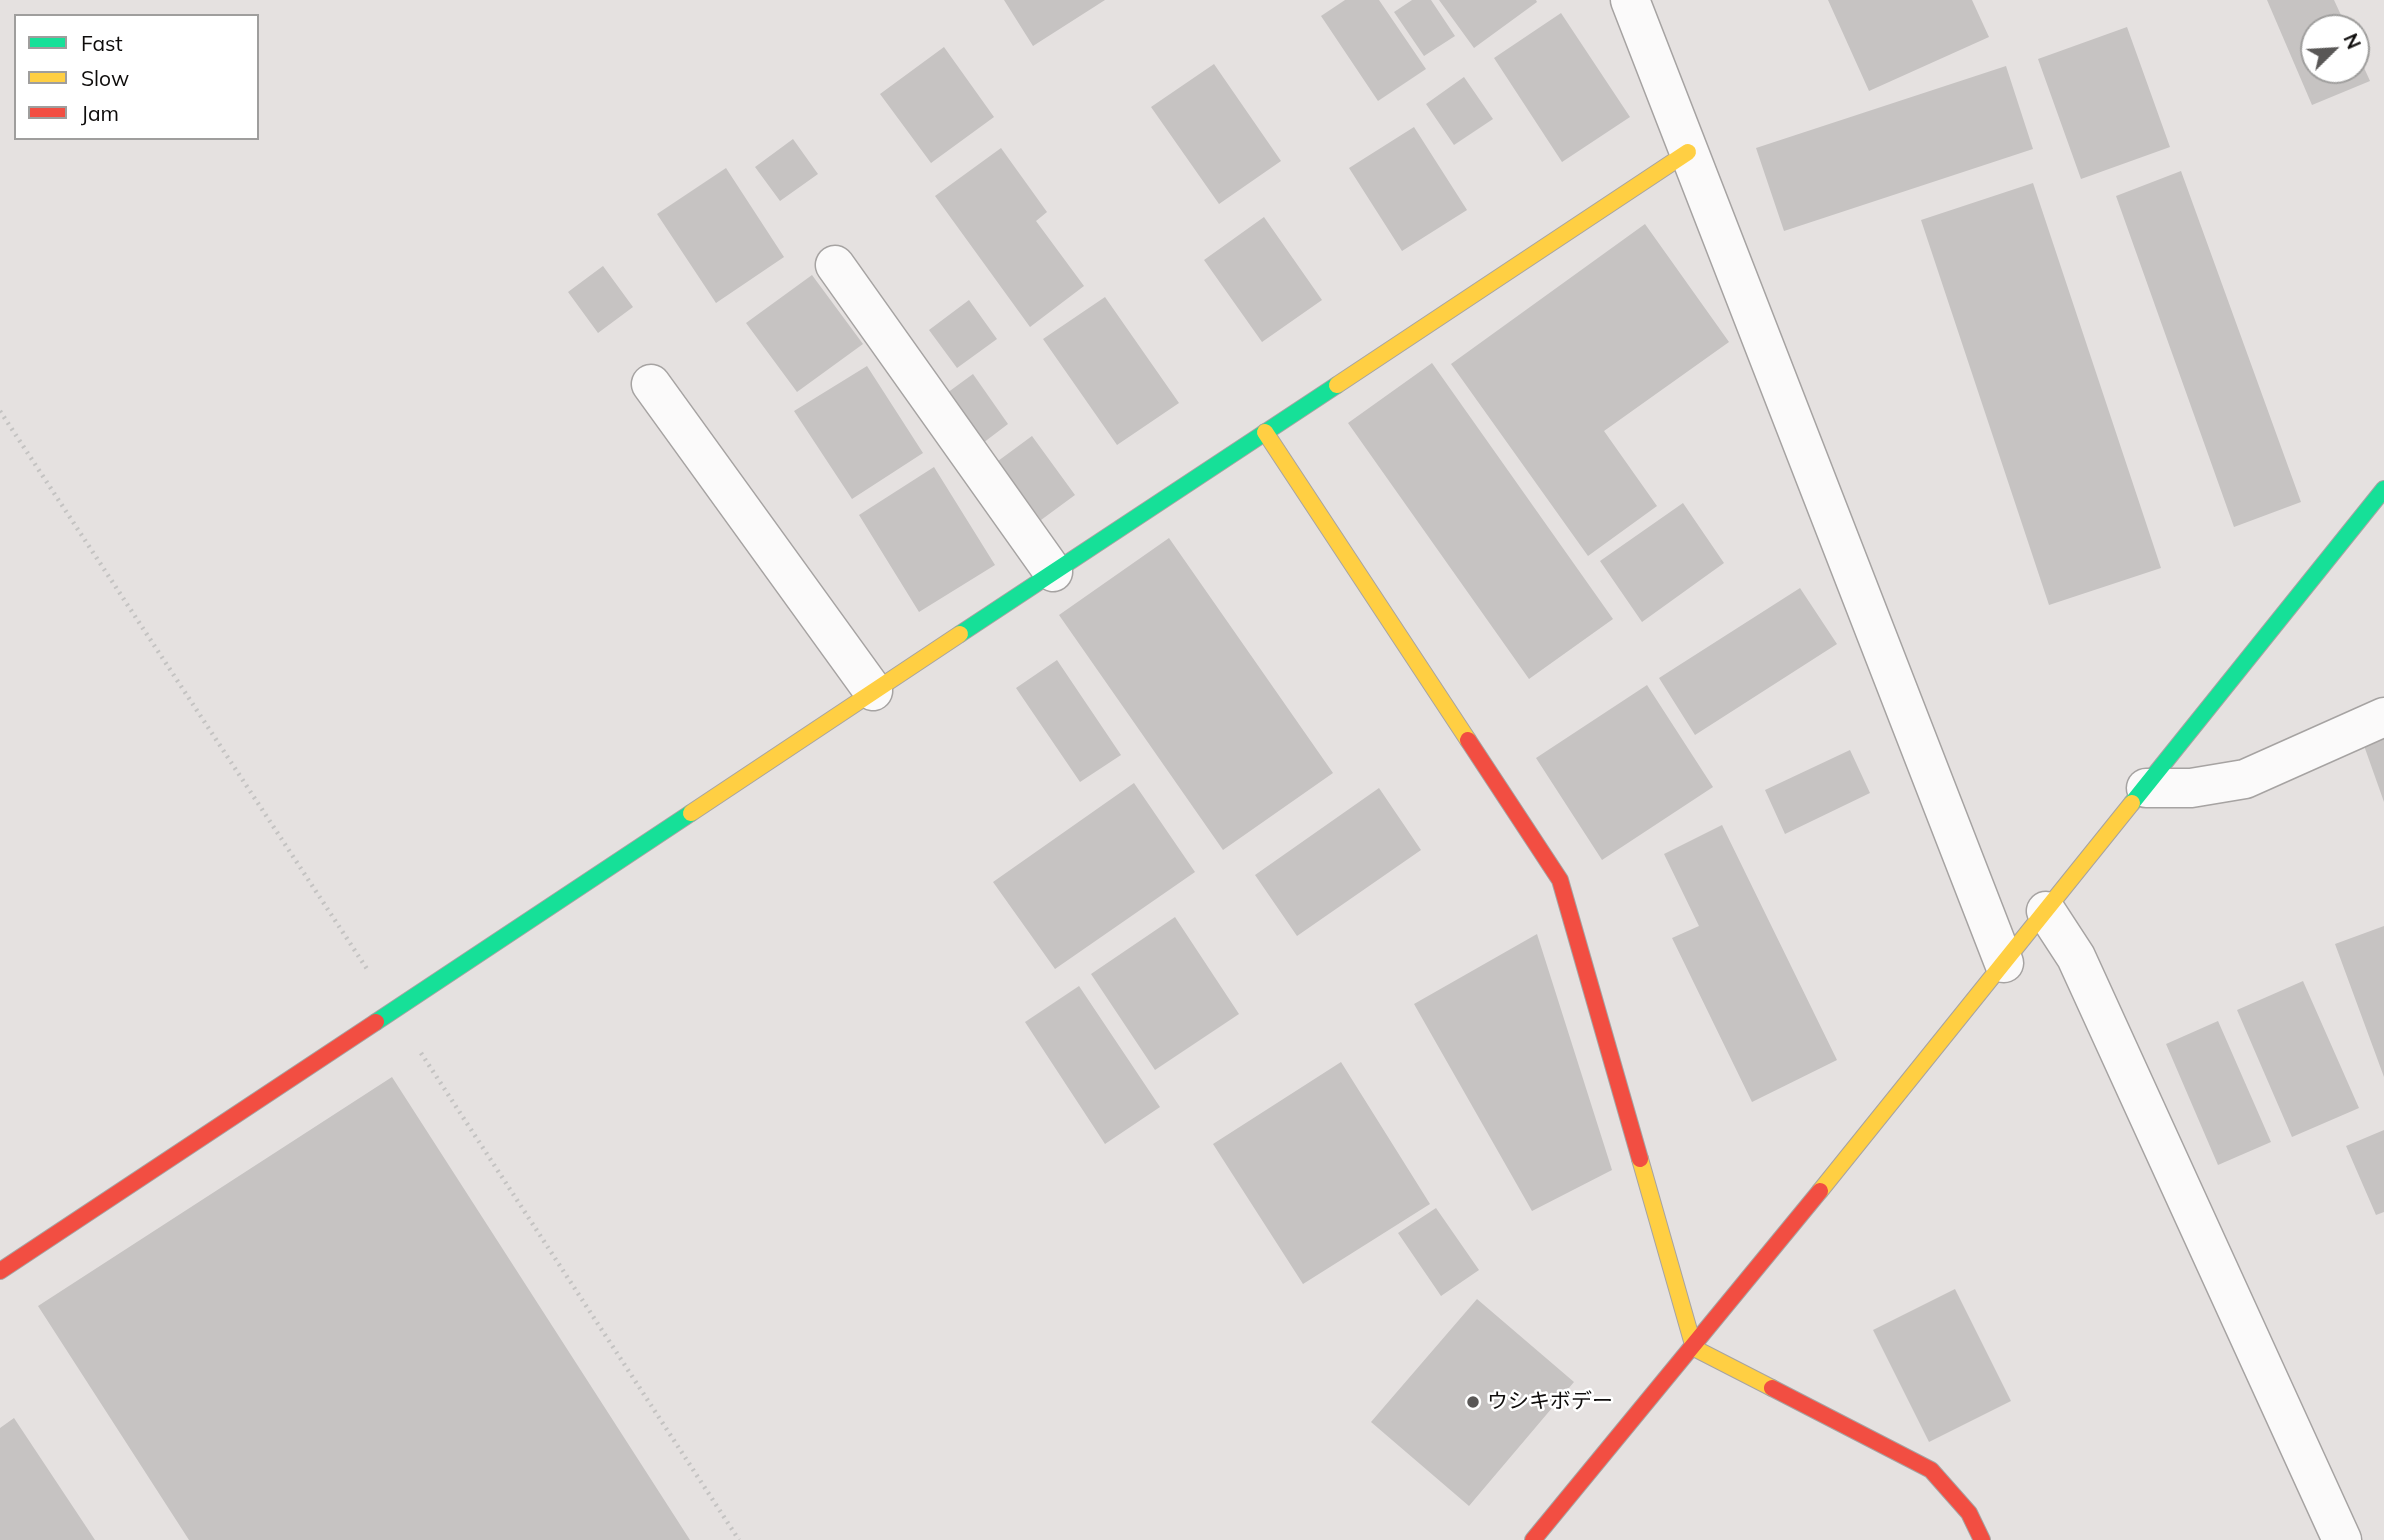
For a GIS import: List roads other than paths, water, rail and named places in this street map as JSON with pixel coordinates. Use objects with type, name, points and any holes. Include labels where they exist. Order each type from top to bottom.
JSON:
[{"type":"street","points":[[1630,0],[2004,964]]},
{"type":"street","points":[[0,1270],[1688,152]]},
{"type":"street","points":[[835,265],[1053,572]]},
{"type":"street","points":[[650,384],[873,691]]},
{"type":"street","points":[[1265,432],[1560,880],[1694,1348],[1931,1470],[1969,1513],[1982,1540]]},
{"type":"street","points":[[1533,1540],[1694,1348],[2384,489]]},
{"type":"street","points":[[2146,788],[2191,788],[2245,779],[2384,717]]},
{"type":"street","points":[[2046,911],[2082,969],[2342,1540]]},
{"type":"place","name":"ウシキボデー","points":[[1473,1402]]}]
